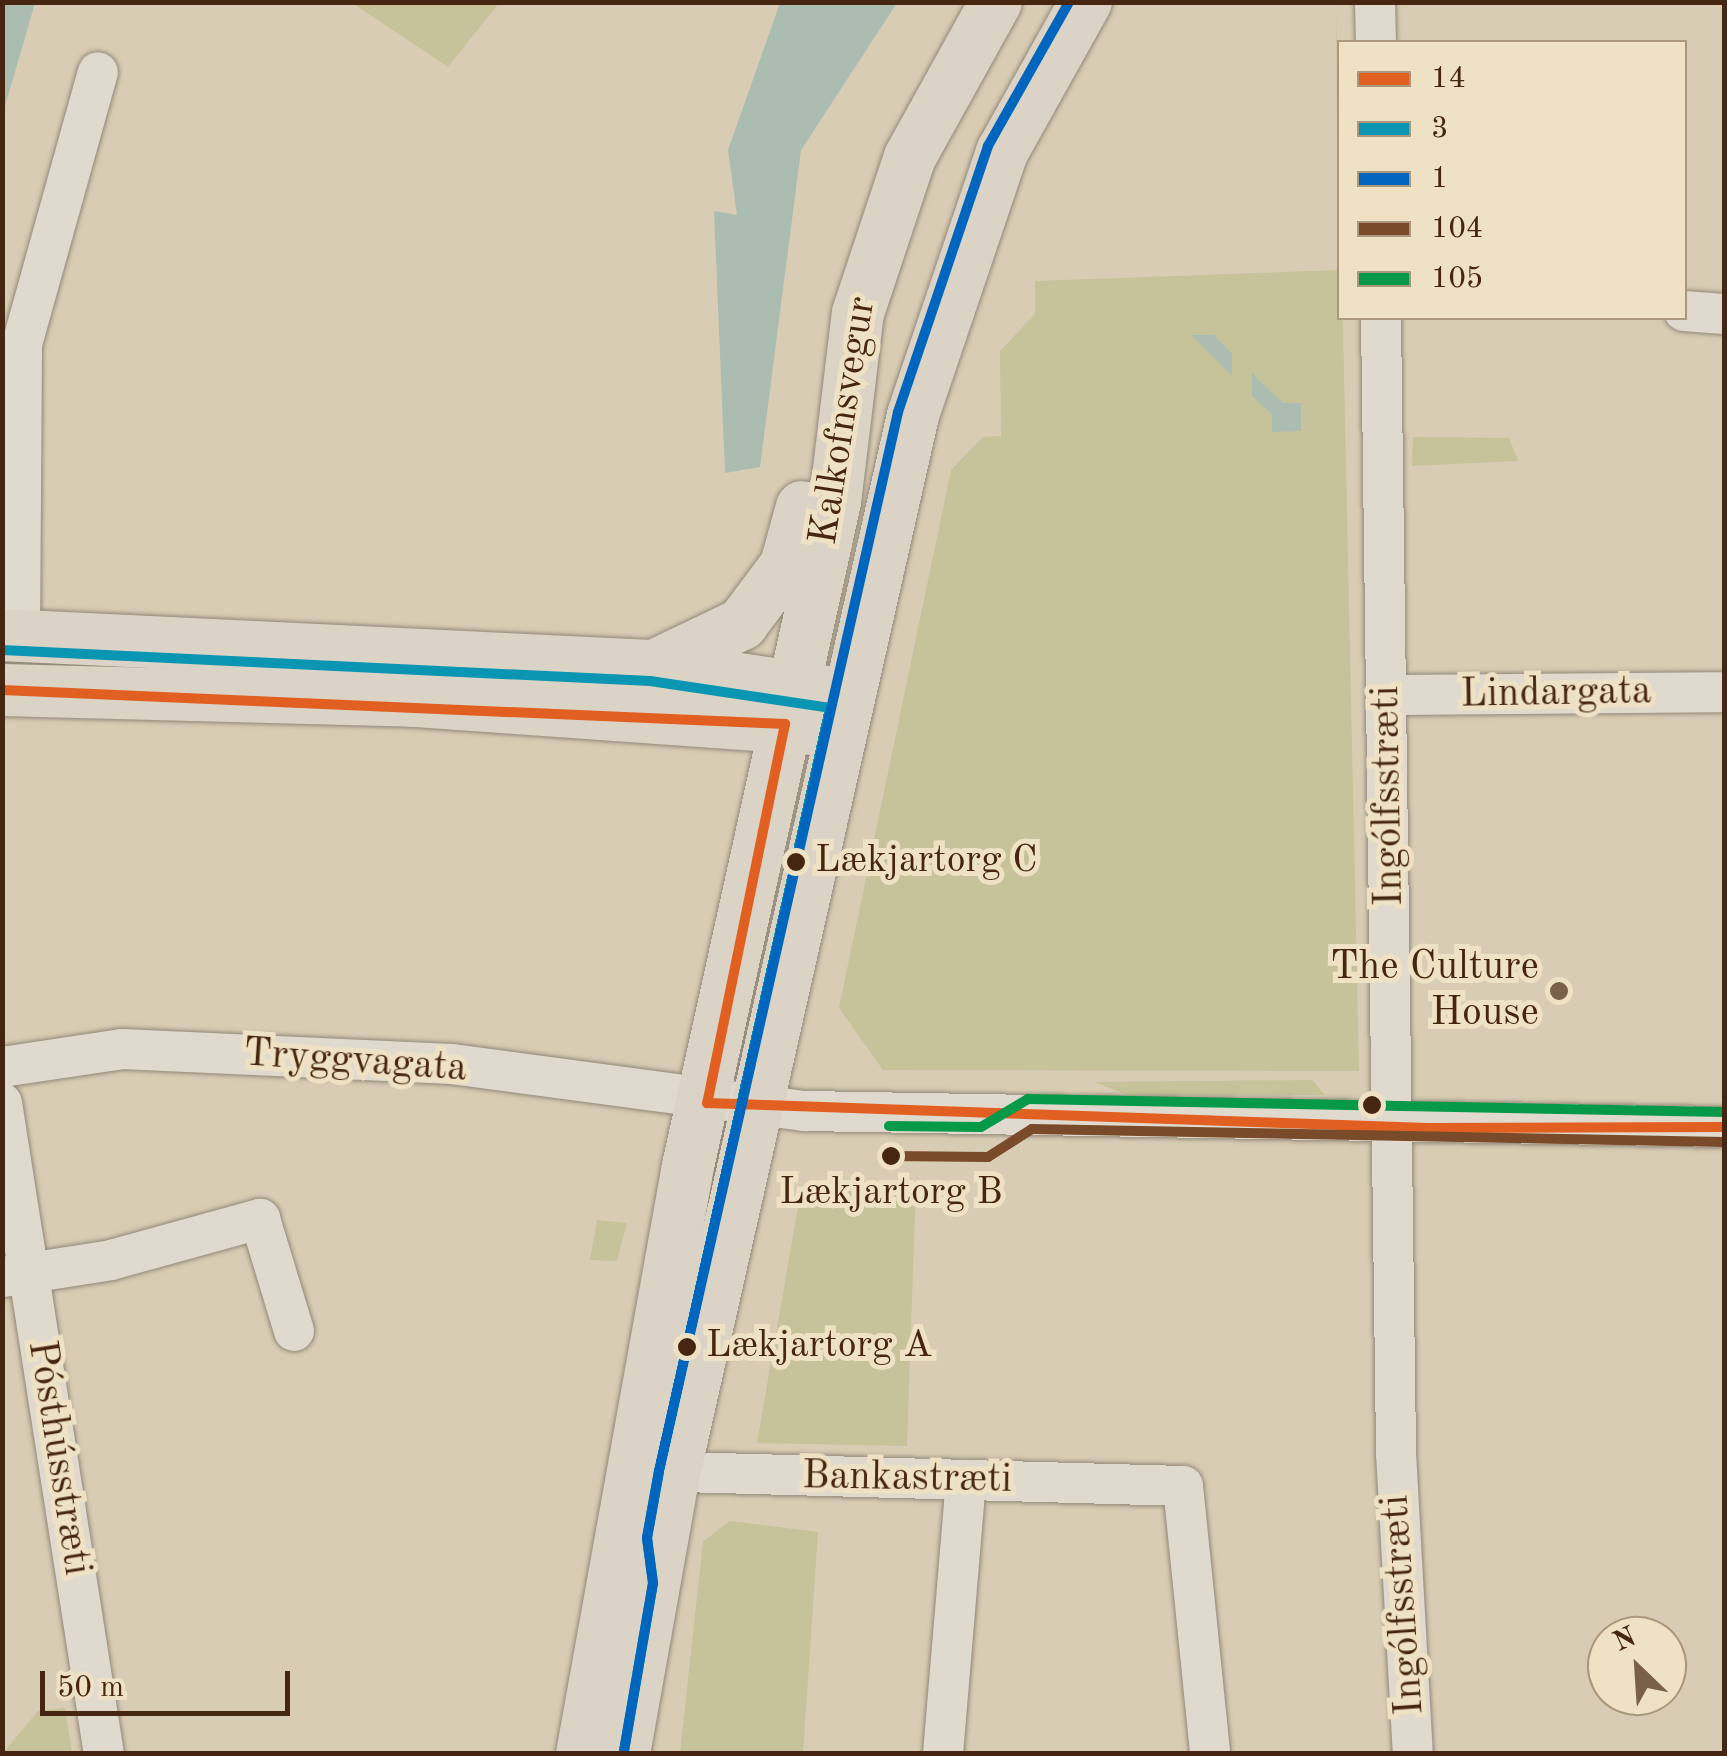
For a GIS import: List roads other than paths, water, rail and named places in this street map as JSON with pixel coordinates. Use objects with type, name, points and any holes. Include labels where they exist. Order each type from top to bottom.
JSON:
[{"type":"main road","name":"Kalkofnsvegur","points":[[732,1105],[789,705],[835,502],[841,403],[858,313],[910,157],[996,2]]},
{"type":"main road","name":"Kalkofnsvegur","points":[[732,1105],[843,714],[913,415],[971,236],[1018,119],[1086,2]]},
{"type":"main road","points":[[651,666],[717,642],[767,597],[841,403]]},
{"type":"main road","points":[[11,636],[651,666],[789,705],[843,714]]},
{"type":"main road","points":[[10,690],[52,666],[300,673],[344,650]]},
{"type":"main road","points":[[10,690],[789,705]]},
{"type":"main road","points":[[582,1754],[653,1472],[732,1105]]},
{"type":"main road","points":[[624,1754],[653,1472]]},
{"type":"street","points":[[1375,2],[1376,40]]},
{"type":"street","points":[[11,636],[22,344],[98,72]]},
{"type":"street","points":[[1687,311],[1724,314]]},
{"type":"street","name":"Ingólfsstræti","points":[[1381,320],[1396,1490],[1413,1754]]},
{"type":"street","name":"Lindargata","points":[[1388,695],[1724,692]]},
{"type":"street","name":"Tryggvagata","points":[[2,1067],[122,1049],[452,1064],[732,1105],[1393,1126],[1724,1127]]},
{"type":"street","name":"Pósthússtræti","points":[[2,1103],[16,1275],[104,1754]]},
{"type":"street","points":[[16,1275],[260,1218],[294,1331]]},
{"type":"street","name":"Bankastræti","points":[[653,1472],[1183,1486],[1210,1754]]},
{"type":"street","points":[[942,1754],[966,1481]]},
{"type":"place","name":"Lækjartorg C","points":[[796,862]]},
{"type":"place","name":"The Culture House","points":[[1559,991]]},
{"type":"place","name":"Lækjartorg B","points":[[891,1156]]},
{"type":"place","name":"Lækjartorg A","points":[[687,1347]]}]
